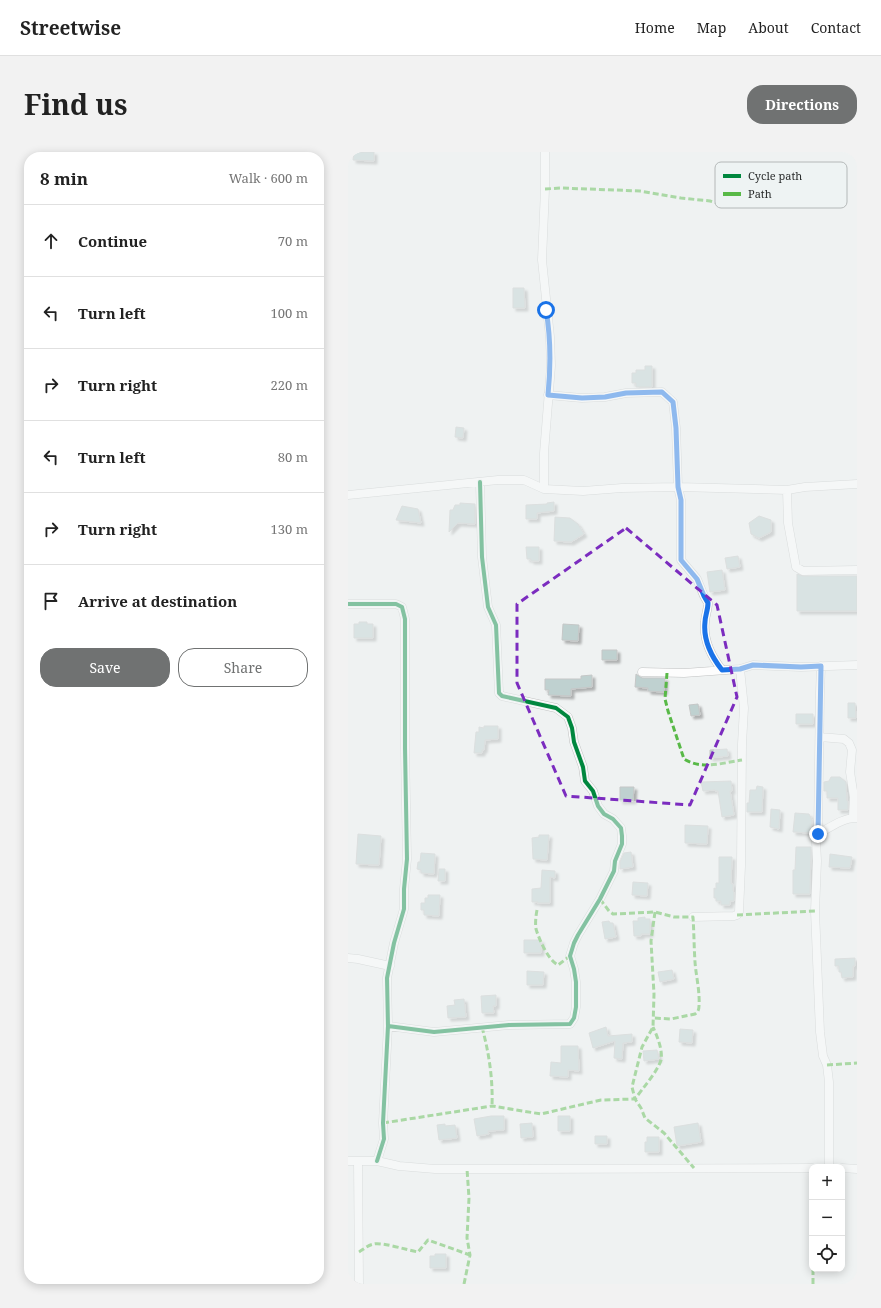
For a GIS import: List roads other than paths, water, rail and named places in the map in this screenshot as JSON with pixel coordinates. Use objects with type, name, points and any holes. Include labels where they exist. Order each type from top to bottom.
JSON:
[{"type":"street","points":[[544,489],[543,473],[551,366],[550,337],[542,260],[545,152]]},
{"type":"street","points":[[548,395],[582,398],[605,397],[626,393],[662,392],[673,402],[676,428],[678,487],[681,500],[681,560],[697,579],[708,603],[705,622],[705,639],[713,658],[722,670]]},
{"type":"street","points":[[348,495],[498,480],[524,480],[544,489],[583,491],[622,488],[678,487],[787,490],[805,487],[857,484]]},
{"type":"street","points":[[388,1026],[434,1032],[509,1025],[570,1024],[574,1018],[576,1007],[576,982],[570,956],[574,943],[600,899],[614,871],[615,861],[622,844],[621,828],[613,819],[604,814],[598,806],[593,791],[585,781],[583,767],[574,742],[572,728],[568,717],[556,708],[502,696],[499,693],[496,624],[488,607],[482,557],[480,482]]},
{"type":"street","points":[[787,490],[788,523],[796,567],[798,570],[857,570]]},
{"type":"street","points":[[348,604],[396,604],[402,607],[405,619],[407,859],[404,909],[387,978],[388,1026],[383,1122],[384,1139],[377,1161]]},
{"type":"street","points":[[642,672],[672,674],[740,669],[753,665],[801,667],[857,665]]},
{"type":"street","points":[[821,666],[815,911],[820,1032],[823,1056],[827,1065],[829,1082],[829,1164]]},
{"type":"street","points":[[693,917],[734,916],[739,912],[741,888],[742,744],[744,708],[740,669]]},
{"type":"street","points":[[818,834],[836,823],[855,818],[854,797],[850,772],[852,750],[849,743],[844,739],[820,737]]},
{"type":"street","points":[[348,958],[390,966]]},
{"type":"street","points":[[348,1160],[377,1161],[399,1166],[435,1169],[809,1168]]},
{"type":"street","points":[[358,1161],[359,1284]]},
{"type":"street","points":[[845,1168],[857,1169]]}]
